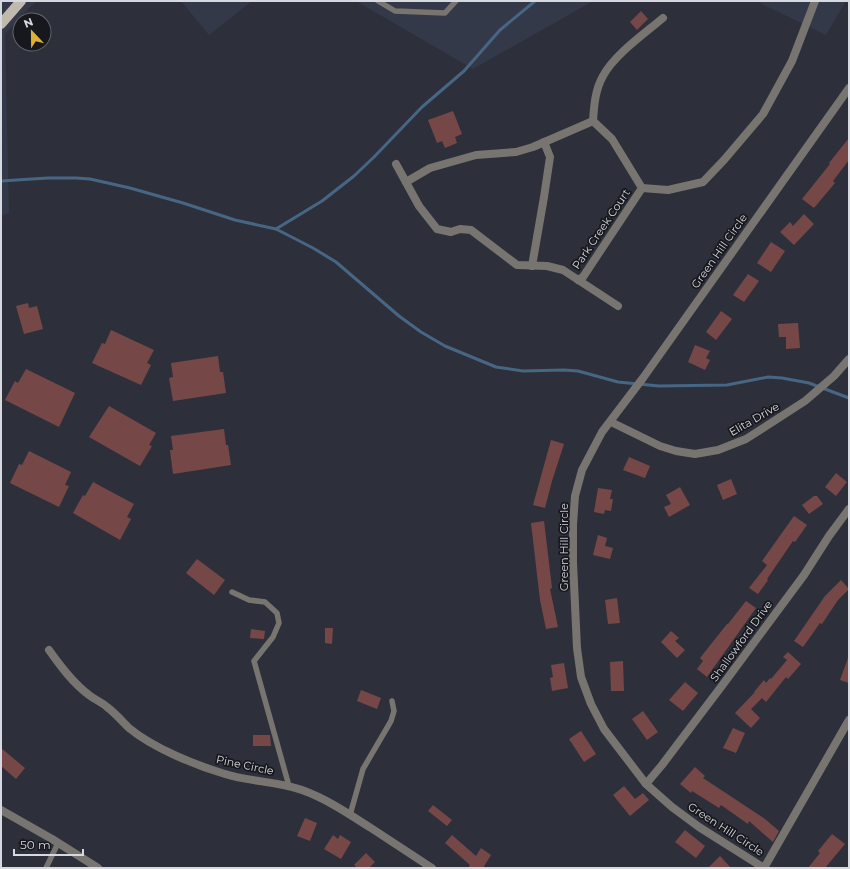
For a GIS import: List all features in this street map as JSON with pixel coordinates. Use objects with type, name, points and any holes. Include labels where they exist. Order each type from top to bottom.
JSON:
[{"type":"main road","points":[[1,24],[21,1]]},
{"type":"street","name":"Park Creek Court","points":[[642,188],[668,190],[703,182],[724,160],[763,114],[792,61],[815,1]]},
{"type":"street","points":[[406,182],[430,168],[476,155],[516,152],[593,121],[596,95],[603,76],[613,61],[663,18]]},
{"type":"street","name":"Green Hill Circle","points":[[849,88],[643,378],[602,432],[582,470],[575,496],[573,525],[577,648],[581,677],[591,704],[604,729],[646,784],[672,807],[764,868],[849,720]]},
{"type":"street","name":"Park Creek Court","points":[[593,121],[612,139],[642,188]]},
{"type":"street","points":[[532,266],[550,157],[544,142]]},
{"type":"street","name":"Park Creek Court","points":[[396,164],[419,206],[437,229],[451,232],[460,229],[471,230],[517,265],[547,266],[563,270],[618,306]]},
{"type":"street","name":"Park Creek Court","points":[[578,280],[583,278],[642,188]]},
{"type":"street","name":"Elita Drive","points":[[611,422],[660,446],[676,451],[695,454],[718,450],[746,439],[805,401],[834,376],[849,359]]},
{"type":"street","name":"Shallowford Drive","points":[[646,784],[724,683],[804,575],[849,508]]},
{"type":"street","name":"Pine Circle","points":[[49,650],[66,674],[78,686],[90,696],[104,704],[129,728],[169,752],[195,764],[226,775],[289,786],[302,790],[350,814],[432,868]]},
{"type":"street","points":[[1,810],[98,868]]},
{"type":"lane","points":[[378,1],[395,11],[446,13],[456,1]]},
{"type":"lane","points":[[232,592],[249,600],[265,602],[277,613],[279,623],[273,637],[254,661],[289,786]]},
{"type":"lane","points":[[350,814],[363,769],[391,721],[394,711],[392,701]]},
{"type":"lane","points":[[46,868],[58,843]]},
{"type":"shaded area","points":[[1,1],[36,1],[26,12],[12,12],[12,27],[5,34],[9,213],[1,216]]},
{"type":"shaded area","points":[[181,1],[252,1],[209,35]]},
{"type":"shaded area","points":[[356,1],[593,1],[473,69]]},
{"type":"shaded area","points":[[756,1],[846,1],[826,35]]},
{"type":"building","points":[[641,11],[648,19],[637,30],[630,22]]},
{"type":"building","points":[[453,111],[462,134],[455,137],[457,143],[445,148],[442,141],[437,143],[428,120]]},
{"type":"building","points":[[849,138],[849,160],[833,181],[835,183],[814,208],[802,199]]},
{"type":"building","points":[[804,214],[814,224],[794,245],[780,232],[790,222],[793,226]]},
{"type":"building","points":[[771,242],[785,251],[771,272],[757,263]]},
{"type":"building","points":[[748,274],[759,281],[744,302],[733,295]]},
{"type":"building","points":[[28,303],[29,308],[37,306],[43,329],[24,334],[16,306]]},
{"type":"building","points":[[721,311],[732,319],[716,340],[706,332]]},
{"type":"building","points":[[798,323],[800,348],[786,349],[786,337],[779,337],[778,324]]},
{"type":"building","points":[[111,330],[154,350],[147,363],[151,365],[141,385],[92,363],[102,343],[105,344]]},
{"type":"building","points":[[695,345],[710,351],[706,358],[710,360],[705,370],[688,362]]},
{"type":"building","points":[[218,356],[220,372],[223,372],[226,393],[173,401],[169,378],[173,377],[171,363]]},
{"type":"building","points":[[26,369],[75,393],[59,427],[5,400],[15,381],[18,383]]},
{"type":"building","points":[[109,406],[156,433],[149,445],[152,446],[140,466],[89,437]]},
{"type":"building","points":[[224,429],[231,465],[173,474],[170,450],[173,450],[171,436]]},
{"type":"building","points":[[551,440],[564,444],[545,508],[533,505]]},
{"type":"building","points":[[29,451],[71,472],[65,485],[69,486],[59,507],[10,483],[19,464],[22,465]]},
{"type":"building","points":[[629,457],[650,466],[645,478],[623,470]]},
{"type":"building","points":[[836,473],[847,482],[836,496],[825,487]]},
{"type":"building","points":[[731,479],[737,494],[723,500],[717,485]]},
{"type":"building","points":[[93,482],[134,504],[127,517],[131,519],[120,540],[73,513],[83,495],[85,496]]},
{"type":"building","points":[[680,487],[690,505],[669,517],[664,507],[671,504],[666,495]]},
{"type":"building","points":[[598,488],[612,490],[610,499],[613,499],[611,511],[605,510],[604,514],[594,512]]},
{"type":"building","points":[[814,496],[817,496],[823,504],[809,514],[802,505]]},
{"type":"building","points":[[794,516],[807,525],[795,542],[793,541],[758,594],[749,588],[767,565],[762,561]]},
{"type":"building","points":[[544,521],[552,588],[550,589],[558,627],[546,629],[540,600],[531,523]]},
{"type":"building","points":[[598,535],[607,538],[605,546],[613,548],[610,559],[593,555]]},
{"type":"building","points":[[197,559],[225,580],[214,595],[186,573]]},
{"type":"building","points":[[841,580],[849,589],[838,600],[822,624],[820,623],[803,647],[794,641],[825,596]]},
{"type":"building","points":[[617,598],[620,623],[608,624],[605,600]]},
{"type":"building","points":[[746,601],[756,608],[707,677],[697,669],[703,661],[700,658]]},
{"type":"building","points":[[325,628],[333,628],[332,644],[325,643]]},
{"type":"building","points":[[251,629],[265,631],[264,639],[250,638]]},
{"type":"building","points":[[671,631],[679,638],[675,641],[685,650],[677,658],[661,642]]},
{"type":"building","points":[[788,652],[801,664],[788,679],[786,677],[766,702],[762,698],[751,709],[760,718],[751,728],[735,713],[764,680],[766,683],[770,678],[771,679],[787,660],[783,657]]},
{"type":"building","points":[[848,658],[849,659],[849,683],[840,680]]},
{"type":"building","points":[[623,661],[624,691],[611,691],[610,662]]},
{"type":"building","points":[[564,663],[568,688],[552,691],[550,678],[553,677],[551,665]]},
{"type":"building","points":[[685,682],[698,693],[683,711],[669,700]]},
{"type":"building","points":[[361,690],[381,698],[377,709],[357,701]]},
{"type":"building","points":[[643,711],[658,732],[647,740],[632,719]]},
{"type":"building","points":[[733,728],[745,733],[736,753],[723,748]]},
{"type":"building","points":[[581,731],[596,754],[584,762],[569,739]]},
{"type":"building","points":[[253,735],[270,735],[271,746],[253,746]]},
{"type":"building","points":[[1,748],[25,768],[16,779],[1,766]]},
{"type":"building","points":[[695,767],[705,776],[703,778],[765,819],[779,831],[773,842],[749,821],[748,824],[721,805],[719,808],[692,791],[691,793],[680,784]]},
{"type":"building","points":[[624,786],[635,799],[643,793],[649,800],[630,816],[613,795]]},
{"type":"building","points":[[433,805],[452,820],[447,826],[428,811]]},
{"type":"building","points":[[305,818],[317,823],[310,841],[297,836]]},
{"type":"building","points":[[685,830],[705,846],[696,858],[675,842]]},
{"type":"building","points":[[832,834],[845,844],[825,868],[808,868],[820,853],[818,851]]},
{"type":"building","points":[[333,835],[338,839],[340,835],[351,842],[341,859],[324,849]]},
{"type":"building","points":[[452,835],[476,856],[481,848],[491,855],[483,868],[468,868],[470,865],[445,843]]},
{"type":"building","points":[[366,853],[375,862],[369,868],[358,868],[354,865]]},
{"type":"building","points":[[720,856],[731,868],[708,868]]},
{"type":"waterway","points":[[276,229],[322,201],[354,176],[422,107],[464,71],[500,30],[535,1]]},
{"type":"waterway","points":[[1,181],[48,178],[90,179],[130,188],[235,220],[276,229],[336,262],[399,316],[421,332],[445,346],[496,367],[523,371],[578,371],[618,382],[659,386],[727,385],[768,377],[782,378],[809,383],[849,398]]}]
